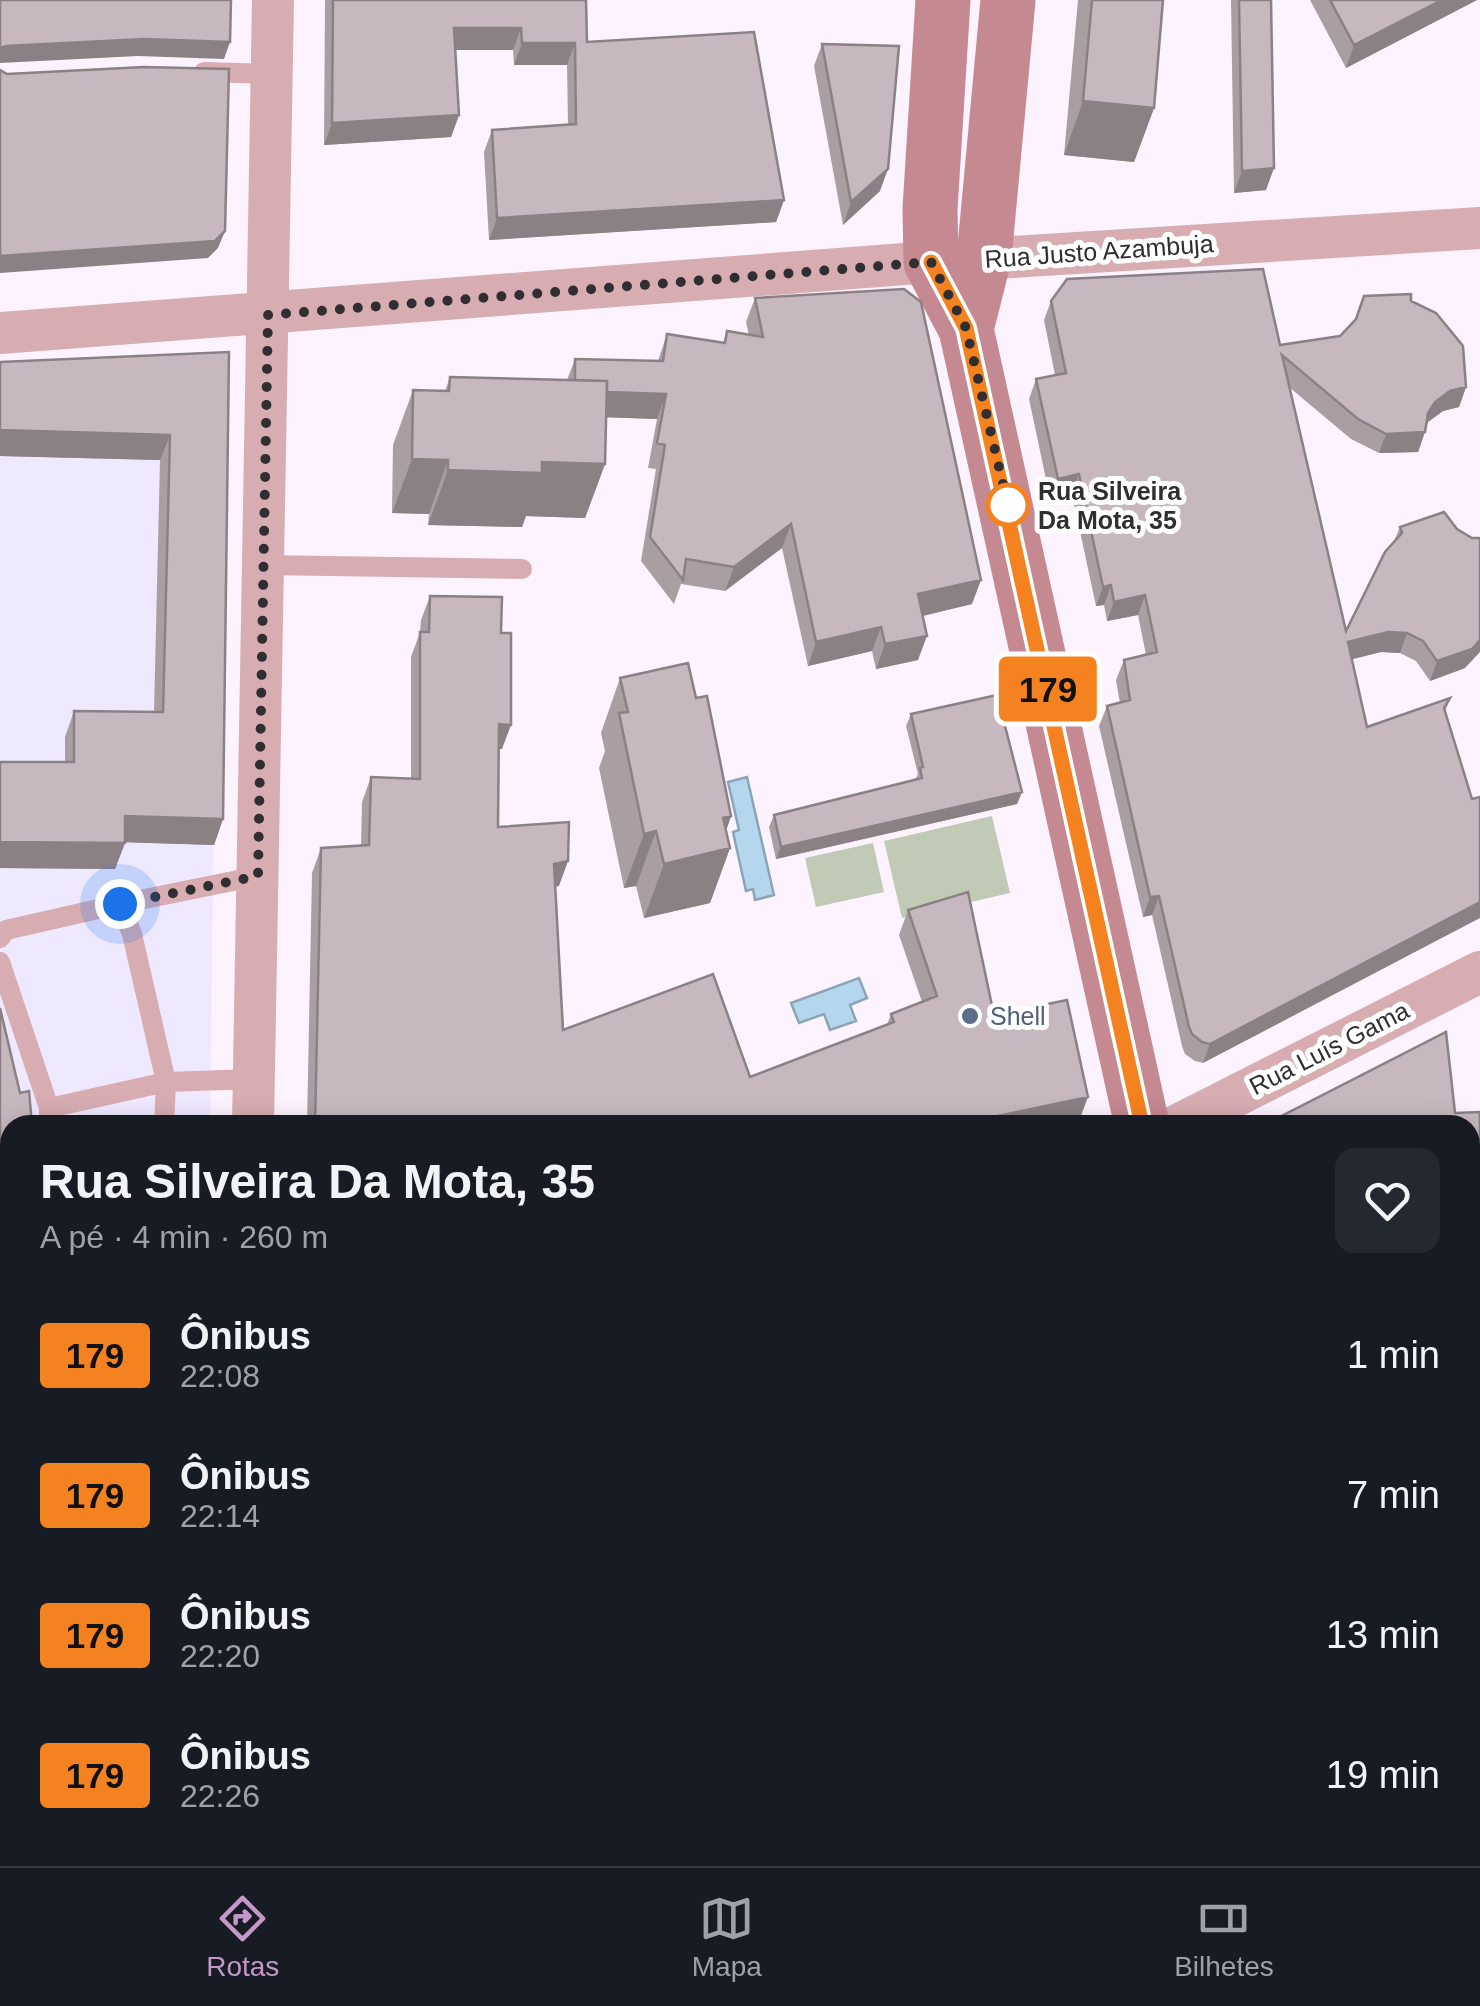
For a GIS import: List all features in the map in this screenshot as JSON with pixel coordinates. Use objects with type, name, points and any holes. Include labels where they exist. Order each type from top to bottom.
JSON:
[{"type":"main road","points":[[943,0],[930,209],[958,260]]},
{"type":"main road","points":[[1008,0],[958,260],[966,328],[1140,1115]]},
{"type":"street","points":[[254,1115],[273,0]]},
{"type":"street","name":"Rua Justo Azambuja","points":[[0,334],[958,260],[1480,228]]},
{"type":"street","name":"Rua Luís Gama","points":[[1198,1115],[1480,972]]},
{"type":"lane","points":[[176,71],[272,74]]},
{"type":"lane","points":[[263,565],[522,569]]},
{"type":"lane","points":[[0,938],[6,930],[258,876]]},
{"type":"lane","points":[[120,904],[132,934],[166,1082],[164,1115]]},
{"type":"lane","points":[[0,962],[49,1115]]},
{"type":"lane","points":[[52,1115],[166,1082],[254,1079]]},
{"type":"shaded area","points":[[219,377],[210,1115],[17,1115],[0,1071],[0,388]]},
{"type":"green space","points":[[992,816],[1010,893],[902,918],[884,841]]},
{"type":"green space","points":[[873,843],[884,892],[816,907],[805,858]]},
{"type":"water","points":[[747,777],[774,895],[755,900],[753,889],[746,891],[733,832],[739,830],[728,782]]},
{"type":"water","points":[[859,978],[867,998],[850,1005],[856,1021],[830,1030],[824,1014],[799,1023],[791,1003]]},
{"type":"building","points":[[0,0],[231,0],[230,42],[144,39],[0,48]]},
{"type":"building","points":[[333,0],[586,0],[587,42],[754,32],[784,200],[497,218],[492,130],[576,124],[575,43],[522,43],[521,28],[454,28],[459,115],[332,123]]},
{"type":"building","points":[[1092,0],[1163,0],[1154,108],[1083,101]]},
{"type":"building","points":[[1239,0],[1271,0],[1274,168],[1242,171]]},
{"type":"building","points":[[1330,0],[1442,0],[1354,45]]},
{"type":"building","points":[[822,44],[899,46],[888,169],[851,202]]},
{"type":"building","points":[[144,67],[229,69],[225,231],[215,241],[0,256],[0,70],[7,74]]},
{"type":"building","points":[[1263,269],[1280,345],[1340,336],[1356,319],[1364,296],[1411,294],[1411,301],[1436,313],[1463,346],[1466,387],[1450,391],[1435,402],[1428,413],[1425,432],[1386,434],[1358,419],[1282,355],[1346,631],[1385,552],[1402,533],[1400,527],[1444,512],[1457,529],[1480,538],[1480,640],[1472,649],[1437,661],[1423,641],[1407,633],[1388,632],[1348,642],[1367,727],[1450,698],[1444,708],[1472,799],[1480,797],[1480,902],[1210,1044],[1192,1034],[1189,1027],[1159,896],[1150,897],[1107,706],[1130,700],[1124,660],[1157,652],[1145,595],[1114,602],[1111,585],[1103,587],[1079,474],[1058,479],[1036,379],[1066,373],[1051,301],[1067,279]]},
{"type":"building","points":[[904,289],[921,302],[981,580],[918,594],[927,636],[885,644],[881,627],[816,642],[791,524],[734,567],[686,559],[683,580],[650,537],[665,445],[657,443],[666,394],[607,392],[607,381],[575,380],[575,359],[663,361],[667,334],[725,343],[727,331],[763,337],[755,298]]},
{"type":"building","points":[[229,352],[223,819],[125,816],[125,843],[0,842],[0,762],[74,762],[74,711],[163,712],[170,435],[0,430],[0,362]]},
{"type":"building","points":[[450,377],[607,381],[605,464],[542,462],[542,473],[448,470],[448,460],[412,459],[413,390],[449,391]]},
{"type":"building","points":[[430,596],[502,597],[501,633],[511,633],[511,725],[499,724],[498,827],[569,822],[568,861],[554,864],[563,1030],[713,974],[750,1077],[894,1022],[891,1014],[937,996],[908,910],[968,892],[994,1015],[1067,1000],[1088,1097],[1002,1115],[315,1115],[321,848],[369,845],[371,777],[420,779],[420,632],[429,632]]},
{"type":"building","points":[[688,663],[696,698],[707,696],[731,816],[723,818],[730,848],[664,864],[656,831],[644,834],[619,713],[628,712],[620,678]]},
{"type":"building","points":[[997,695],[1022,792],[781,847],[774,815],[922,778],[911,714]]},
{"type":"building","points":[[0,1008],[20,1093],[29,1091],[31,1115],[0,1115]]},
{"type":"building","points":[[1446,1032],[1455,1113],[1480,1112],[1480,1115],[1284,1115]]},
{"type":"bus line","name":"179","points":[[931,262],[966,328],[1140,1115]]},
{"type":"place","name":"Rua Silveira Da Mota, 35","points":[[1008,505]]},
{"type":"place","name":"Shell","points":[[970,1016]]},
{"type":"route","points":[[120,904],[258,876],[268,315],[931,262],[966,328],[1008,505]]}]
